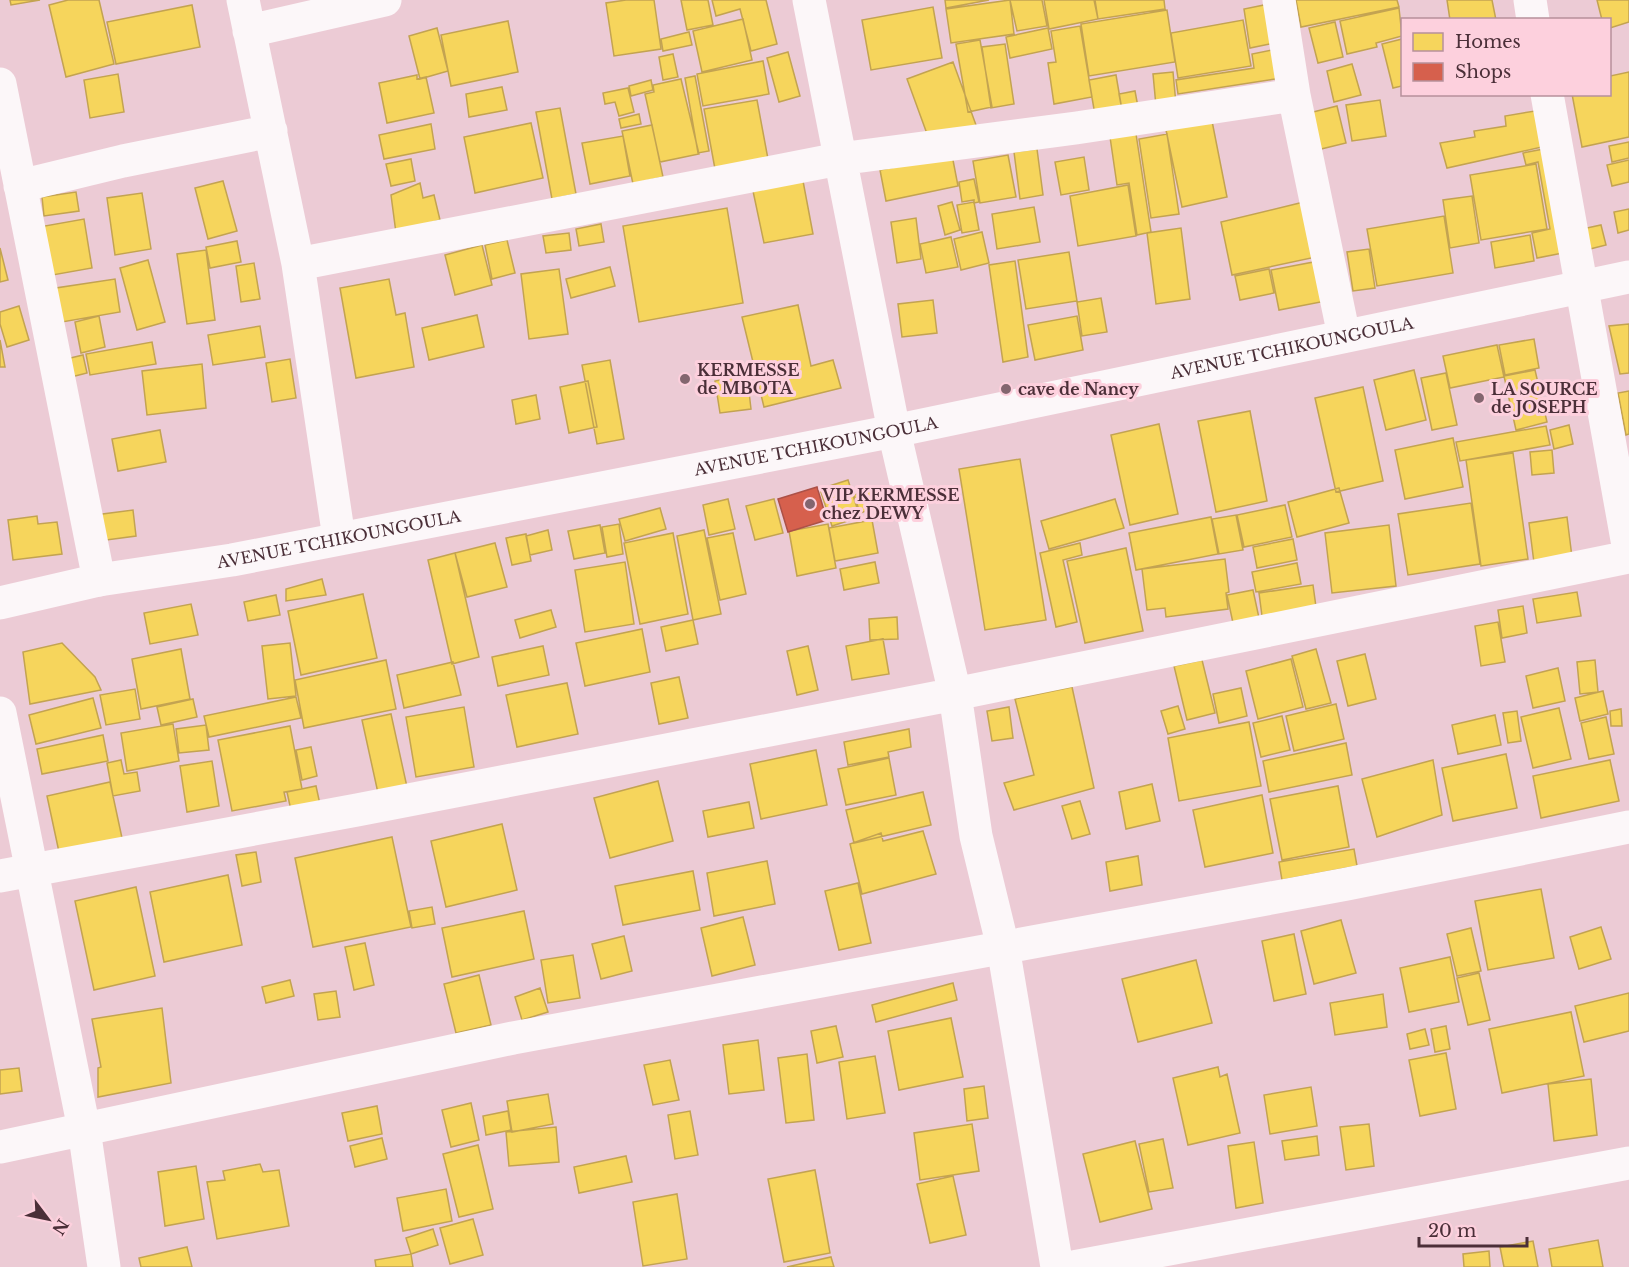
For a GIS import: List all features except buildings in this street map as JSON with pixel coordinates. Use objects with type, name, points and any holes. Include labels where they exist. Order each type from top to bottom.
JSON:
[{"type":"street","points":[[339,538],[298,264],[246,15],[386,0]]},
{"type":"street","points":[[809,0],[894,431],[955,694],[976,836],[1003,947],[1057,1267]]},
{"type":"street","points":[[1279,0],[1294,95],[1344,336]]},
{"type":"street","points":[[1530,0],[1533,18]]},
{"type":"street","points":[[0,84],[99,580]]},
{"type":"street","points":[[298,264],[839,159],[1076,128],[1294,95]]},
{"type":"street","points":[[1547,96],[1629,551]]},
{"type":"street","points":[[20,186],[123,161],[271,131]]},
{"type":"street","name":"AVENUE TCHIKOUNGOULA","points":[[0,603],[99,580],[232,560],[894,431],[1629,277]]},
{"type":"street","points":[[0,876],[33,868],[357,810],[955,694],[1629,558]]},
{"type":"street","points":[[0,713],[84,1129],[104,1267]]},
{"type":"street","points":[[0,1147],[513,1038],[1347,884],[1629,827]]},
{"type":"street","points":[[1073,1267],[1629,1162]]},
{"type":"place","name":"KERMESSE de MBOTA","points":[[685,379]]},
{"type":"place","name":"cave de Nancy","points":[[1006,389]]},
{"type":"place","name":"LA SOURCE de JOSEPH","points":[[1479,398]]},
{"type":"place","name":"VIP KERMESSE chez DEWY","points":[[810,504]]}]
